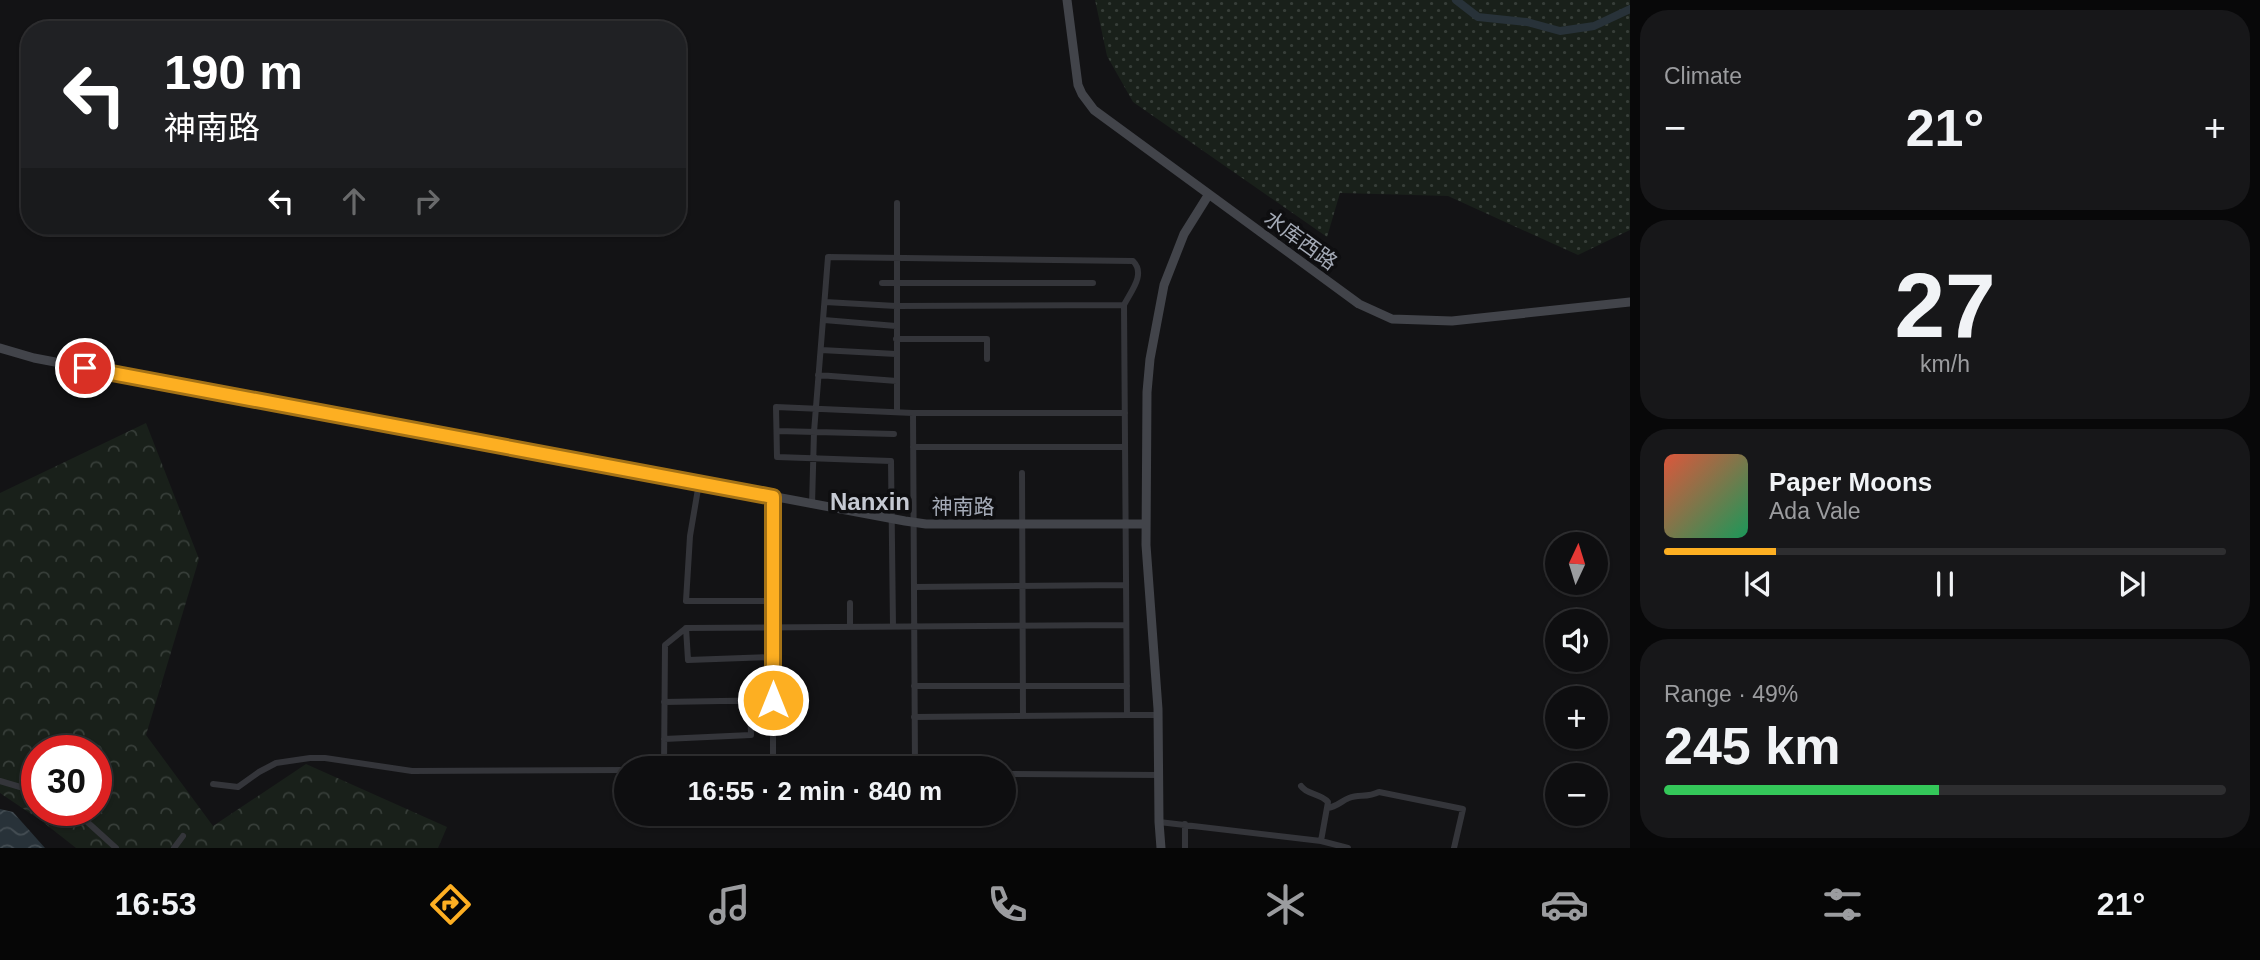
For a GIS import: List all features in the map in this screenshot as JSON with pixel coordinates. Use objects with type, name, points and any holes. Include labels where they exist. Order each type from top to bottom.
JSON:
[{"type":"street","name":"水库西路","points":[[1067,0],[1074,70],[1087,102],[1098,113],[1359,304],[1392,319],[1452,321],[1630,302]]},
{"type":"street","points":[[1161,848],[1158,822],[1158,715],[1145,524],[1147,392],[1157,317],[1172,263],[1184,234],[1209,194]]},
{"type":"street","points":[[897,203],[897,411]]},
{"type":"street","points":[[812,505],[815,407],[828,257],[1133,261],[1138,266],[1139,274],[1124,305],[1127,715]]},
{"type":"street","points":[[882,283],[1093,283]]},
{"type":"street","points":[[825,302],[896,306],[1124,305]]},
{"type":"street","points":[[824,320],[896,326]]},
{"type":"street","points":[[896,339],[987,340],[987,359]]},
{"type":"street","name":"神南路","points":[[0,348],[34,358],[132,377],[892,519],[913,522],[1145,524]]},
{"type":"street","points":[[821,350],[896,354]]},
{"type":"street","points":[[818,375],[897,381]]},
{"type":"street","points":[[893,626],[891,461],[777,457],[776,407],[913,412],[1125,413]]},
{"type":"street","points":[[913,412],[915,756]]},
{"type":"street","points":[[777,431],[894,434]]},
{"type":"street","points":[[913,447],[1125,447]]},
{"type":"street","points":[[1021,473],[1023,716]]},
{"type":"street","points":[[699,483],[690,536],[686,601],[773,601]]},
{"type":"street","points":[[773,497],[773,756]]},
{"type":"street","points":[[914,587],[1126,585]]},
{"type":"street","points":[[850,603],[850,626]]},
{"type":"street","points":[[664,756],[665,645],[686,628],[1126,625]]},
{"type":"street","points":[[686,628],[688,660],[773,657]]},
{"type":"street","points":[[914,686],[1127,686]]},
{"type":"street","points":[[664,702],[773,700]]},
{"type":"street","points":[[664,739],[751,735],[750,701]]},
{"type":"street","points":[[914,717],[1158,715]]},
{"type":"street","points":[[213,784],[238,787],[276,763],[310,758],[412,771],[614,770]]},
{"type":"street","points":[[1016,774],[1159,775]]},
{"type":"street","points":[[0,781],[21,787]]},
{"type":"street","points":[[1301,786],[1328,802],[1321,841]]},
{"type":"street","points":[[1328,808],[1347,799],[1367,797],[1379,792],[1463,809],[1454,848]]},
{"type":"street","points":[[1158,822],[1321,841],[1330,846],[1348,848]]},
{"type":"street","points":[[1185,824],[1185,848]]},
{"type":"street","points":[[92,826],[116,848]]},
{"type":"street","points":[[174,848],[183,836]]},
{"type":"green space","points":[[1095,0],[1630,0],[1630,230],[1578,255],[1448,196],[1340,193],[1327,237],[1133,102],[1107,56]]},
{"type":"green space","points":[[146,423],[199,559],[146,735],[213,826],[306,764],[447,827],[438,848],[76,848],[48,826],[112,826],[112,735],[21,735],[21,807],[0,793],[0,493]]},
{"type":"water","points":[[0,809],[13,812],[21,821],[21,826],[25,826],[45,848],[0,848]]},
{"type":"waterway","points":[[1456,0],[1478,17],[1527,22],[1560,31],[1594,26],[1630,9]]},
{"type":"district","name":"Nanxin","points":[[870,501]]},
{"type":"route","points":[[85,368],[773,497],[773,700]]}]
